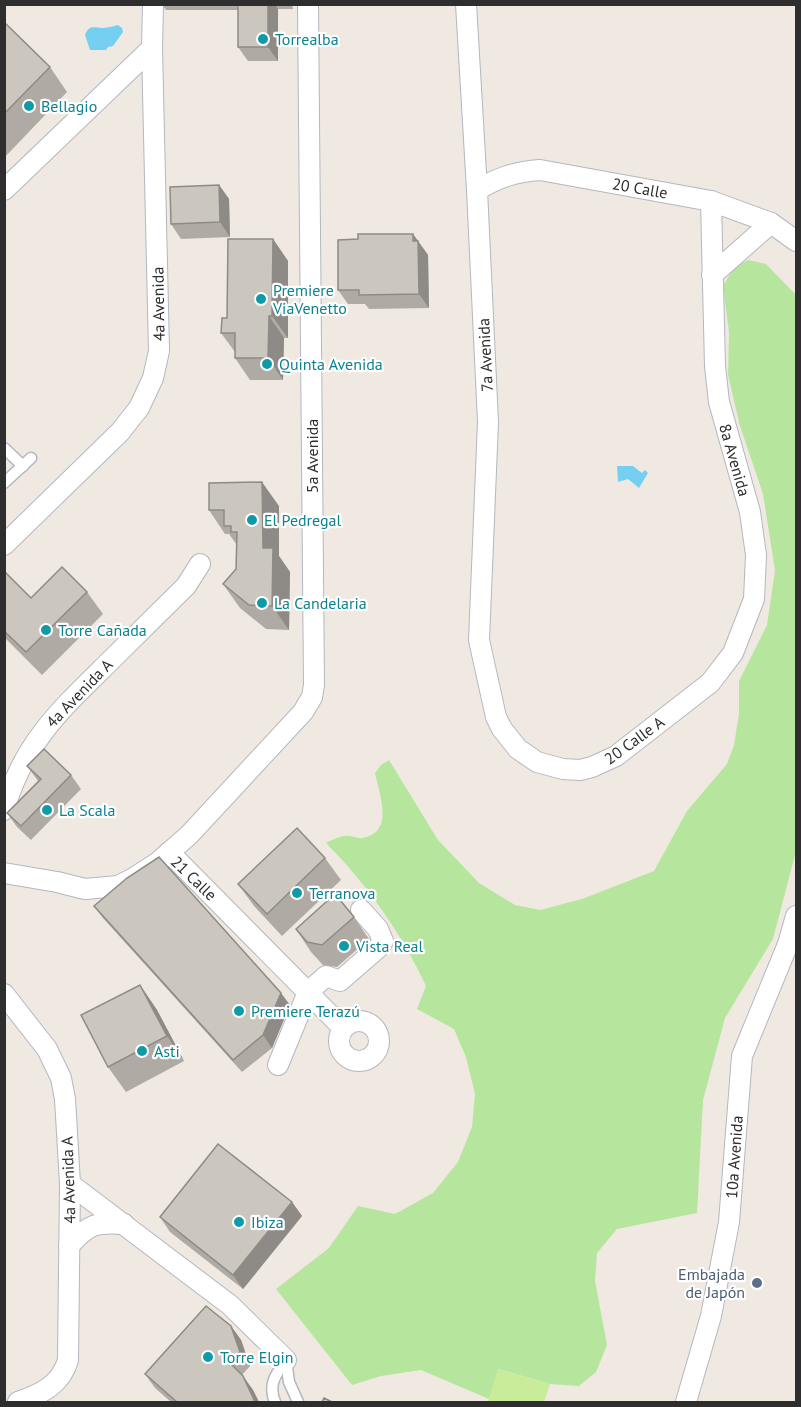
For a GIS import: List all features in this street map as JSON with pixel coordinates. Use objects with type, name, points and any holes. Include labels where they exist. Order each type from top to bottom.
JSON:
[{"type":"street","name":"4a Avenida","points":[[4,545],[120,432],[139,408],[153,378],[159,351],[153,4]]},
{"type":"street","name":"5a Avenida","points":[[170,852],[189,835],[283,733],[312,698],[314,685],[308,4]]},
{"type":"street","name":"7a Avenida","points":[[466,4],[488,422],[479,640],[492,704]]},
{"type":"street","points":[[4,190],[152,48]]},
{"type":"street","name":"20 Calle","points":[[477,190],[518,171],[540,170],[711,201],[771,223],[796,242]]},
{"type":"street","name":"8a Avenida","points":[[711,201],[715,366],[719,402],[750,512],[756,555],[754,599],[738,641]]},
{"type":"street","points":[[712,276],[771,223]]},
{"type":"street","name":"4a Avenida A","points":[[4,810],[21,765],[57,713],[186,586],[200,564]]},
{"type":"street","name":"20 Calle A","points":[[492,704],[509,740],[526,756],[537,762],[563,769],[580,770],[592,767],[616,756],[710,682],[730,659],[738,641]]},
{"type":"street","name":"21 Calle","points":[[4,873],[85,889],[100,889],[118,886],[148,871],[170,852],[343,1028]]},
{"type":"street","points":[[278,1065],[308,992],[326,976],[340,981],[383,942],[378,929],[362,910]]},
{"type":"street","name":"10a Avenida","points":[[686,1402],[711,1316],[729,1222],[742,1056],[788,944],[796,916]]},
{"type":"street","name":"4a Avenida A","points":[[4,994],[47,1049],[61,1078],[65,1098],[70,1184],[69,1349],[65,1370],[57,1382],[39,1394],[18,1402]]},
{"type":"street","points":[[70,1184],[230,1305],[286,1360]]},
{"type":"street","points":[[69,1246],[80,1234],[96,1224],[124,1224]]},
{"type":"lane","points":[[4,448],[27,462],[4,483]]},
{"type":"lane","points":[[275,1402],[272,1394],[272,1380],[286,1360]]},
{"type":"lane","points":[[286,1360],[289,1382],[298,1402]]},
{"type":"green space","points":[[748,260],[766,264],[796,295],[796,851],[773,939],[725,1018],[703,1100],[697,1213],[617,1229],[597,1253],[595,1281],[607,1345],[596,1372],[579,1386],[550,1384],[499,1369],[489,1399],[421,1370],[381,1376],[352,1385],[276,1289],[329,1248],[358,1206],[395,1214],[433,1193],[458,1162],[472,1127],[475,1094],[466,1057],[454,1029],[417,1009],[426,986],[406,947],[369,892],[326,843],[343,836],[363,838],[373,834],[379,828],[382,811],[375,773],[389,760],[438,840],[479,883],[515,905],[540,910],[582,899],[654,871],[687,811],[727,764],[734,745],[739,714],[739,681],[767,625],[775,570],[763,494],[740,426],[728,375],[729,332],[723,286],[734,267]]},
{"type":"green space","points":[[498,1369],[550,1384],[544,1402],[488,1402]]},
{"type":"water","points":[[118,25],[123,32],[113,46],[106,50],[90,50],[85,35],[88,30],[92,27],[104,28]]},
{"type":"water","points":[[617,466],[633,466],[642,473],[645,470],[648,473],[639,488],[628,479],[618,482]]},
{"type":"building","points":[[238,4],[268,4],[268,47],[238,47]]},
{"type":"building","points":[[4,22],[50,67],[4,114]]},
{"type":"building","points":[[219,185],[220,222],[171,224],[170,187]]},
{"type":"building","points":[[358,234],[413,234],[413,241],[418,241],[419,294],[359,295],[359,290],[338,290],[338,240],[358,239]]},
{"type":"building","points":[[228,239],[273,239],[272,316],[269,316],[268,358],[235,358],[235,333],[221,333],[222,318],[227,318]]},
{"type":"building","points":[[262,482],[263,548],[273,548],[272,606],[249,605],[223,584],[236,569],[237,532],[231,532],[231,526],[224,526],[224,510],[209,510],[209,483]]},
{"type":"building","points":[[62,567],[87,592],[26,652],[4,631],[4,571],[31,598]]},
{"type":"building","points":[[44,749],[71,775],[21,826],[7,813],[41,779],[27,766]]},
{"type":"building","points":[[297,828],[325,858],[267,914],[238,884]]},
{"type":"building","points":[[159,857],[281,993],[263,1035],[233,1060],[94,906],[127,878]]},
{"type":"building","points":[[335,894],[354,917],[322,945],[307,942],[296,929]]},
{"type":"building","points":[[140,985],[167,1036],[108,1067],[81,1015]]},
{"type":"building","points":[[218,1144],[292,1202],[233,1275],[160,1217]]},
{"type":"building","points":[[206,1306],[231,1326],[240,1352],[230,1363],[243,1376],[255,1402],[177,1402],[145,1374]]},
{"type":"place","name":"Torrealba","points":[[263,39]]},
{"type":"place","name":"Bellagio","points":[[29,106]]},
{"type":"place","name":"Premiere ViaVenetto","points":[[261,299]]},
{"type":"place","name":"Quinta Avenida","points":[[267,364]]},
{"type":"place","name":"El Pedregal","points":[[252,520]]},
{"type":"place","name":"La Candelaria","points":[[262,603]]},
{"type":"place","name":"Torre Cañada","points":[[46,630]]},
{"type":"place","name":"La Scala","points":[[47,810]]},
{"type":"place","name":"Terranova","points":[[297,893]]},
{"type":"place","name":"Vista Real","points":[[344,946]]},
{"type":"place","name":"Premiere Terazú","points":[[239,1011]]},
{"type":"place","name":"Asti","points":[[142,1051]]},
{"type":"place","name":"Ibiza","points":[[239,1222]]},
{"type":"place","name":"Embajada de Japón","points":[[757,1283]]},
{"type":"place","name":"Torre Elgin","points":[[208,1357]]}]
